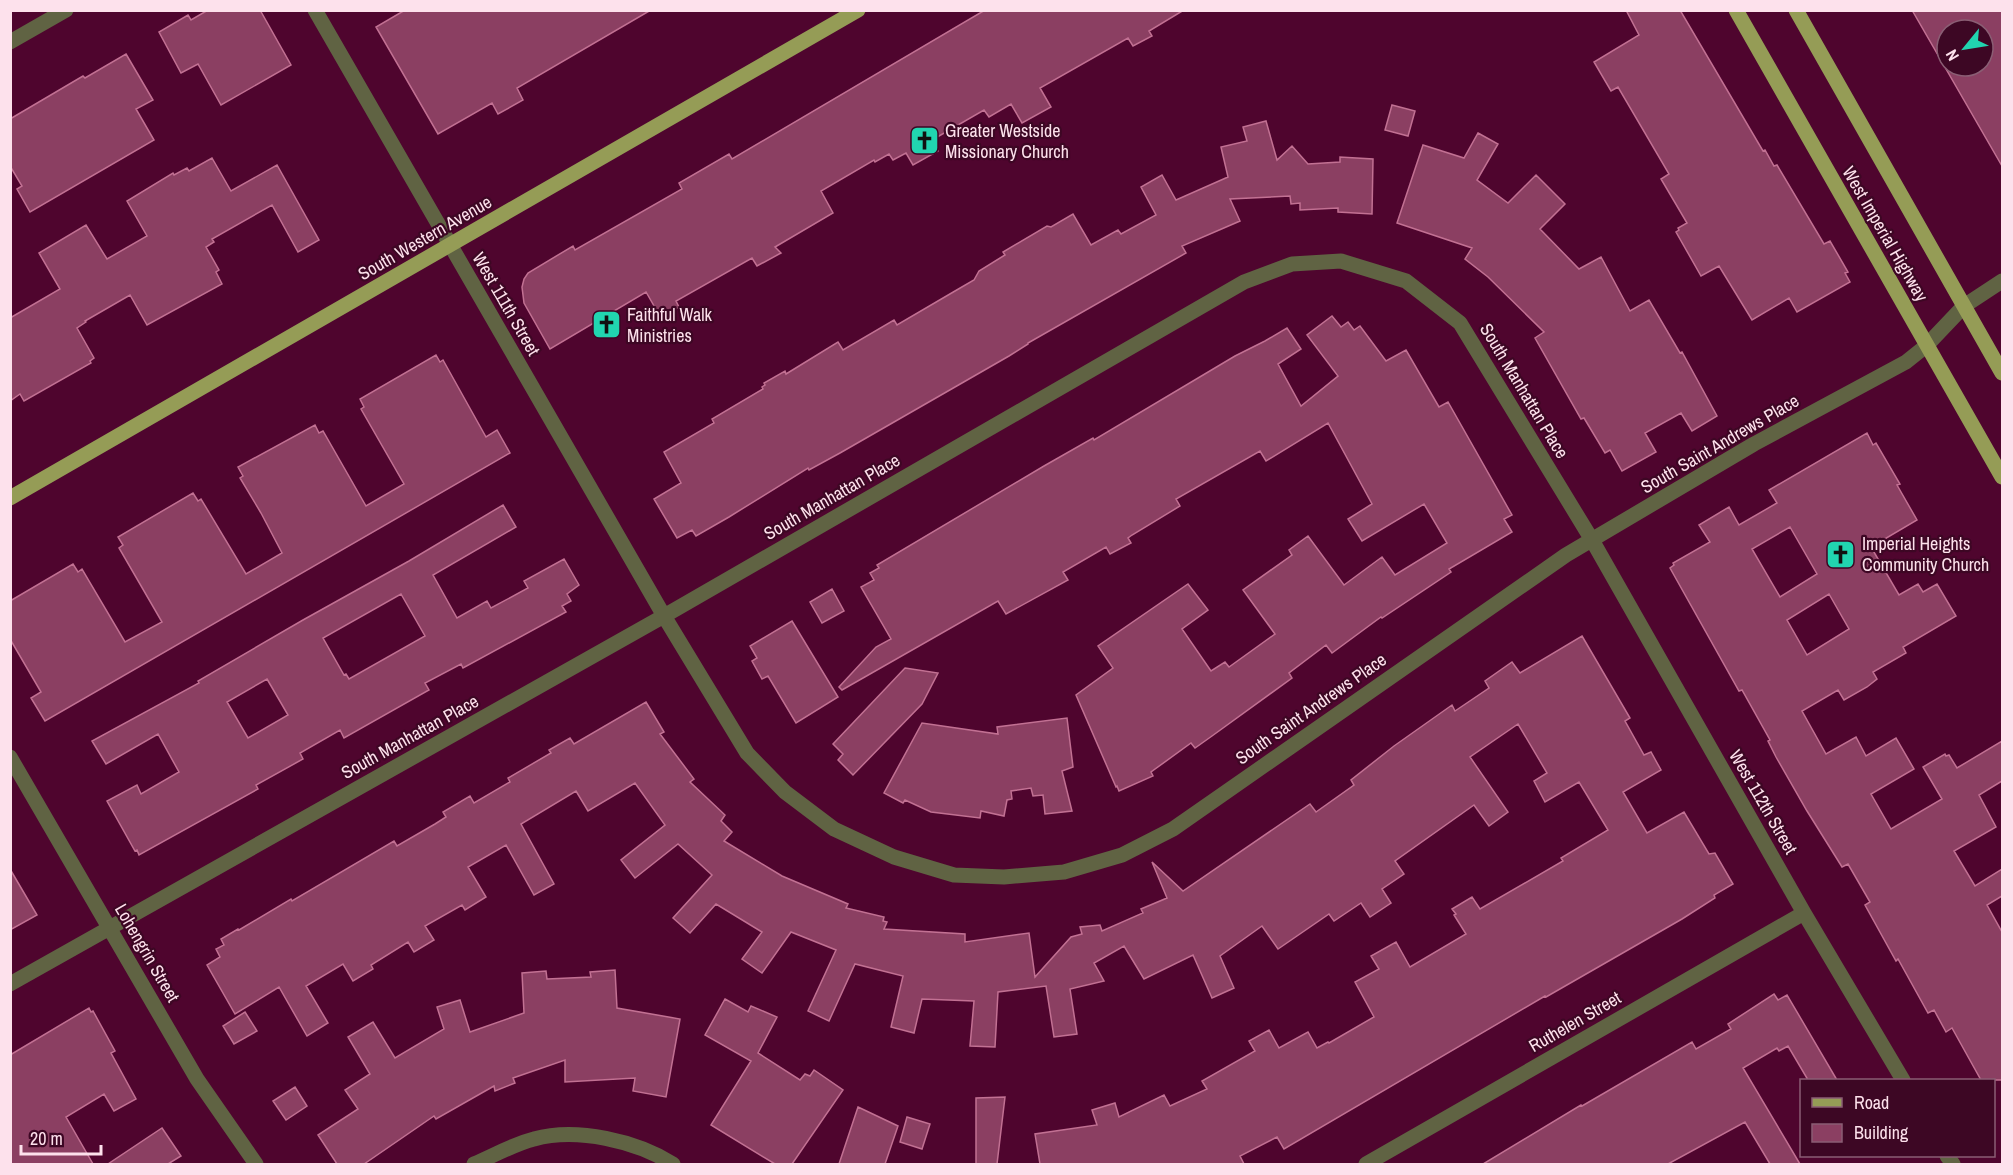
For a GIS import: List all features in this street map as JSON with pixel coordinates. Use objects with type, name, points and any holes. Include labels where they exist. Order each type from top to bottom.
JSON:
[{"type":"main road","name":"South Western Avenue","points":[[10,498],[858,10]]},
{"type":"main road","name":"West Imperial Highway","points":[[1736,10],[2002,477]]},
{"type":"main road","name":"West Imperial Highway","points":[[1796,10],[2002,373]]},
{"type":"street","points":[[10,42],[66,10]]},
{"type":"street","name":"West 111th Street","points":[[315,10],[664,616]]},
{"type":"street","name":"South Manhattan Place","points":[[10,984],[664,616],[1244,282],[1292,264],[1341,261],[1406,281],[1460,323],[1592,540]]},
{"type":"street","name":"South Saint Andrews Place","points":[[664,616],[747,753],[785,792],[834,829],[894,857],[954,874],[1004,877],[1065,872],[1122,855],[1173,829],[1566,555],[1754,444],[1905,362],[1926,346],[1964,306],[2002,281]]},
{"type":"street","name":"West 112th Street","points":[[1592,540],[1804,913],[1902,1079]]},
{"type":"street","name":"Lohengrin Street","points":[[10,757],[197,1079],[256,1164]]},
{"type":"street","name":"Ruthelen Street","points":[[1366,1164],[1804,913]]},
{"type":"street","points":[[474,1164],[534,1138],[575,1134],[619,1140],[673,1164]]},
{"type":"building","points":[[208,10],[260,10],[291,65],[221,105],[198,64],[181,73],[159,32],[188,15],[191,20]]},
{"type":"building","points":[[405,10],[651,10],[517,88],[523,100],[498,114],[492,103],[438,134],[376,27]]},
{"type":"building","points":[[985,10],[1184,10],[1149,31],[1152,36],[1133,46],[1128,38],[1040,88],[1051,107],[1022,123],[1011,104],[989,117],[984,110],[932,140],[938,151],[913,165],[906,153],[893,160],[889,154],[875,162],[874,160],[821,191],[833,213],[775,247],[781,253],[757,266],[752,258],[676,301],[679,307],[661,318],[646,292],[550,349],[524,303],[522,287],[528,273],[573,246],[575,250],[682,189],[679,183],[729,154],[732,159]]},
{"type":"building","points":[[1626,10],[1680,10],[1763,151],[1765,150],[1774,166],[1777,165],[1824,244],[1830,241],[1848,272],[1845,273],[1850,282],[1797,312],[1789,298],[1752,320],[1719,266],[1701,276],[1676,232],[1678,228],[1687,223],[1661,179],[1669,174],[1618,87],[1611,91],[1594,62],[1639,35]]},
{"type":"building","points":[[1912,10],[2002,10],[2002,166],[1951,78],[1995,78],[1995,18],[1935,18],[1935,50]]},
{"type":"building","points":[[126,54],[153,100],[136,109],[154,140],[30,212],[17,189],[22,186],[10,166],[10,119],[83,76],[85,78]]},
{"type":"building","points":[[1392,105],[1415,111],[1408,136],[1385,130]]},
{"type":"building","points":[[1266,121],[1277,160],[1292,146],[1308,164],[1340,162],[1340,157],[1373,159],[1372,214],[1338,212],[1338,208],[1300,210],[1300,203],[1291,204],[1290,196],[1230,199],[1240,221],[1182,246],[1186,253],[840,453],[809,470],[808,468],[696,536],[692,530],[677,538],[654,499],[681,483],[664,452],[714,423],[712,419],[763,389],[764,383],[785,371],[786,374],[838,342],[843,350],[894,320],[897,325],[974,280],[979,271],[1005,255],[1003,252],[1047,226],[1051,227],[1073,214],[1091,245],[1118,230],[1121,234],[1156,215],[1141,187],[1162,175],[1176,200],[1228,177],[1221,147],[1247,141],[1243,127]]},
{"type":"building","points":[[1478,133],[1498,144],[1477,180],[1508,203],[1536,175],[1565,204],[1540,229],[1579,269],[1601,257],[1630,311],[1649,300],[1680,353],[1682,352],[1717,416],[1692,431],[1681,413],[1645,433],[1656,452],[1622,471],[1610,450],[1605,453],[1584,418],[1581,419],[1535,338],[1544,332],[1488,277],[1465,259],[1472,248],[1397,223],[1423,145],[1464,158]]},
{"type":"building","points":[[212,158],[231,191],[277,165],[319,240],[298,252],[272,205],[212,239],[214,242],[206,247],[219,270],[216,272],[222,284],[147,325],[130,295],[77,328],[94,358],[90,361],[91,363],[24,401],[20,394],[10,401],[10,318],[60,289],[39,253],[86,225],[107,259],[147,236],[127,201],[173,173],[174,175],[187,168],[189,171]]},
{"type":"building","points":[[1332,316],[1341,327],[1348,322],[1354,330],[1360,326],[1386,361],[1406,350],[1439,407],[1448,402],[1512,515],[1504,519],[1512,532],[1449,569],[1451,572],[1381,617],[1332,653],[1326,645],[1289,673],[1292,678],[1195,748],[1191,743],[1151,772],[1153,776],[1119,791],[1076,695],[1113,668],[1098,646],[1188,584],[1208,610],[1182,629],[1211,671],[1225,662],[1229,667],[1275,634],[1243,590],[1292,555],[1289,550],[1308,536],[1344,585],[1382,557],[1395,575],[1447,543],[1424,504],[1362,541],[1348,519],[1372,504],[1328,423],[1266,461],[1260,451],[1176,499],[1180,506],[1128,538],[1131,543],[1110,554],[1106,547],[1063,572],[1068,580],[1006,614],[998,601],[842,690],[839,687],[876,647],[891,639],[861,587],[874,580],[870,573],[879,568],[877,565],[1044,466],[1093,438],[1094,440],[1235,356],[1287,328],[1301,349],[1278,364],[1301,406],[1338,376],[1307,335]]},
{"type":"building","points":[[436,355],[440,362],[443,360],[486,437],[497,430],[510,453],[45,721],[31,698],[41,692],[10,639],[10,601],[73,564],[78,572],[82,569],[125,642],[162,622],[119,548],[123,545],[118,537],[193,493],[198,501],[201,499],[246,574],[282,553],[240,478],[243,476],[238,467],[315,425],[319,433],[323,431],[366,506],[404,484],[361,409],[364,407],[360,399]]},
{"type":"building","points":[[1867,433],[1873,445],[1876,443],[1900,484],[1897,485],[1917,520],[1871,547],[1899,595],[1918,584],[1923,592],[1937,584],[1956,616],[1903,647],[1906,653],[1873,672],[1877,679],[1867,687],[1844,700],[1838,690],[1802,711],[1826,754],[1856,737],[1866,756],[1896,738],[1914,769],[1871,794],[1891,829],[1942,799],[1923,767],[1945,754],[1949,755],[1957,768],[2002,741],[2002,781],[1979,795],[1996,827],[1954,851],[1975,886],[2002,869],[2002,896],[1987,905],[2002,932],[2002,1080],[1980,1079],[1952,1028],[1946,1032],[1934,1010],[1928,1013],[1865,905],[1870,902],[1848,864],[1842,867],[1807,811],[1742,690],[1739,691],[1670,568],[1674,565],[1673,563],[1710,542],[1699,525],[1729,507],[1739,525],[1777,503],[1769,490]],"holes":[[[1790,527],[1817,574],[1780,597],[1752,549]],[[1829,594],[1849,629],[1807,655],[1787,620]]]},
{"type":"building","points":[[503,505],[516,527],[433,575],[457,618],[487,601],[491,608],[528,588],[524,581],[564,559],[579,585],[567,594],[571,601],[562,606],[566,612],[463,668],[461,664],[425,683],[429,690],[344,738],[340,730],[300,753],[303,759],[256,785],[258,789],[139,855],[107,801],[137,785],[141,794],[179,772],[158,734],[106,764],[92,741],[199,683],[198,681],[303,620]],"holes":[[[401,594],[425,636],[349,679],[346,674],[344,675],[323,638]],[[267,679],[288,715],[248,738],[227,702]]]},
{"type":"building","points":[[832,589],[844,611],[822,623],[810,602]]},
{"type":"building","points":[[792,621],[838,697],[796,723],[768,676],[762,679],[752,661],[757,658],[750,646]]},
{"type":"building","points":[[1582,636],[1630,718],[1625,721],[1644,755],[1651,752],[1661,770],[1623,792],[1647,833],[1684,812],[1709,854],[1715,853],[1733,884],[1682,919],[1545,996],[1284,1149],[1277,1137],[1240,1156],[1244,1164],[1040,1164],[1035,1134],[1097,1125],[1092,1110],[1115,1103],[1119,1117],[1164,1095],[1170,1106],[1207,1089],[1202,1081],[1255,1051],[1249,1041],[1269,1030],[1279,1048],[1308,1032],[1317,1048],[1329,1043],[1374,1017],[1355,982],[1379,969],[1371,956],[1396,942],[1410,967],[1466,934],[1452,909],[1472,897],[1480,909],[1563,861],[1561,858],[1608,830],[1579,782],[1545,802],[1534,781],[1547,773],[1518,724],[1470,757],[1508,812],[1489,826],[1474,805],[1395,861],[1404,874],[1382,889],[1391,903],[1370,917],[1361,903],[1334,921],[1329,914],[1278,949],[1262,926],[1220,956],[1234,988],[1212,998],[1193,955],[1144,979],[1124,946],[1094,963],[1104,981],[1070,989],[1077,1034],[1054,1037],[1046,986],[998,992],[995,1047],[970,1046],[974,1001],[922,999],[914,1033],[891,1027],[903,976],[855,964],[829,1021],[808,1011],[836,950],[791,932],[762,973],[742,959],[762,932],[716,904],[690,933],[673,918],[712,875],[678,844],[635,878],[621,860],[665,825],[635,783],[588,811],[576,791],[521,824],[554,884],[534,895],[506,845],[468,867],[486,897],[465,910],[462,905],[425,926],[434,940],[414,952],[408,942],[371,965],[373,969],[353,981],[343,964],[306,986],[328,1023],[307,1036],[279,987],[235,1014],[207,965],[220,957],[216,949],[224,945],[221,939],[291,899],[292,901],[394,841],[397,846],[446,817],[443,812],[470,796],[474,803],[510,782],[508,778],[551,753],[549,750],[570,738],[574,744],[646,702],[664,732],[660,734],[694,779],[690,782],[725,815],[721,821],[732,832],[724,841],[782,876],[848,904],[846,908],[884,917],[883,921],[887,922],[884,929],[965,934],[965,942],[1029,933],[1035,977],[1071,937],[1082,934],[1080,927],[1100,925],[1102,931],[1143,913],[1141,909],[1167,898],[1152,862],[1183,891],[1310,804],[1316,812],[1354,785],[1351,780],[1394,746],[1452,705],[1455,711],[1489,688],[1485,681],[1512,662],[1520,673]]},
{"type":"building","points":[[905,668],[938,673],[922,704],[853,775],[838,760],[843,754],[833,744]]},
{"type":"building","points":[[1067,718],[1073,767],[1062,771],[1072,811],[1045,814],[1043,795],[1033,796],[1031,788],[1011,791],[1012,799],[1007,800],[1004,816],[981,811],[980,818],[931,812],[905,800],[903,803],[884,793],[922,723],[998,734],[997,727]]},
{"type":"building","points":[[10,869],[37,915],[10,930]]},
{"type":"building","points":[[615,970],[617,1008],[680,1019],[666,1097],[633,1091],[635,1078],[565,1082],[565,1060],[513,1078],[515,1083],[495,1091],[494,1086],[436,1119],[434,1116],[364,1164],[337,1164],[318,1135],[358,1109],[345,1090],[370,1074],[348,1037],[373,1022],[395,1058],[444,1029],[437,1007],[460,1000],[470,1032],[524,1013],[522,973],[546,971],[547,979],[591,977],[590,972]]},
{"type":"building","points":[[1774,994],[1778,1000],[1787,995],[1836,1079],[1807,1079],[1788,1046],[1779,1051],[1777,1048],[1743,1068],[1800,1164],[1770,1164],[1745,1122],[1668,1164],[1483,1164],[1692,1042],[1696,1049],[1731,1029],[1728,1024]]},
{"type":"building","points":[[725,999],[748,1012],[751,1006],[777,1017],[758,1053],[800,1080],[805,1074],[810,1076],[814,1070],[843,1090],[792,1164],[775,1164],[711,1125],[751,1061],[705,1035]]},
{"type":"building","points":[[89,1008],[91,1012],[93,1011],[115,1051],[111,1053],[136,1099],[114,1111],[104,1094],[66,1117],[93,1164],[10,1164],[10,1055]]},
{"type":"building","points":[[245,1012],[257,1031],[234,1044],[223,1026]]},
{"type":"building","points":[[295,1087],[307,1106],[286,1120],[273,1101]]},
{"type":"building","points":[[1005,1097],[997,1164],[976,1164],[976,1098]]},
{"type":"building","points":[[858,1107],[898,1126],[885,1164],[839,1164]]},
{"type":"building","points":[[907,1117],[930,1124],[922,1149],[900,1142]]},
{"type":"building","points":[[162,1128],[181,1156],[168,1164],[108,1164]]},
{"type":"place","name":"Greater Westside Missionary Church","points":[[924,141]]},
{"type":"place","name":"Faithful Walk Ministries","points":[[606,325]]},
{"type":"place","name":"Imperial Heights Community Church","points":[[1841,554]]}]
